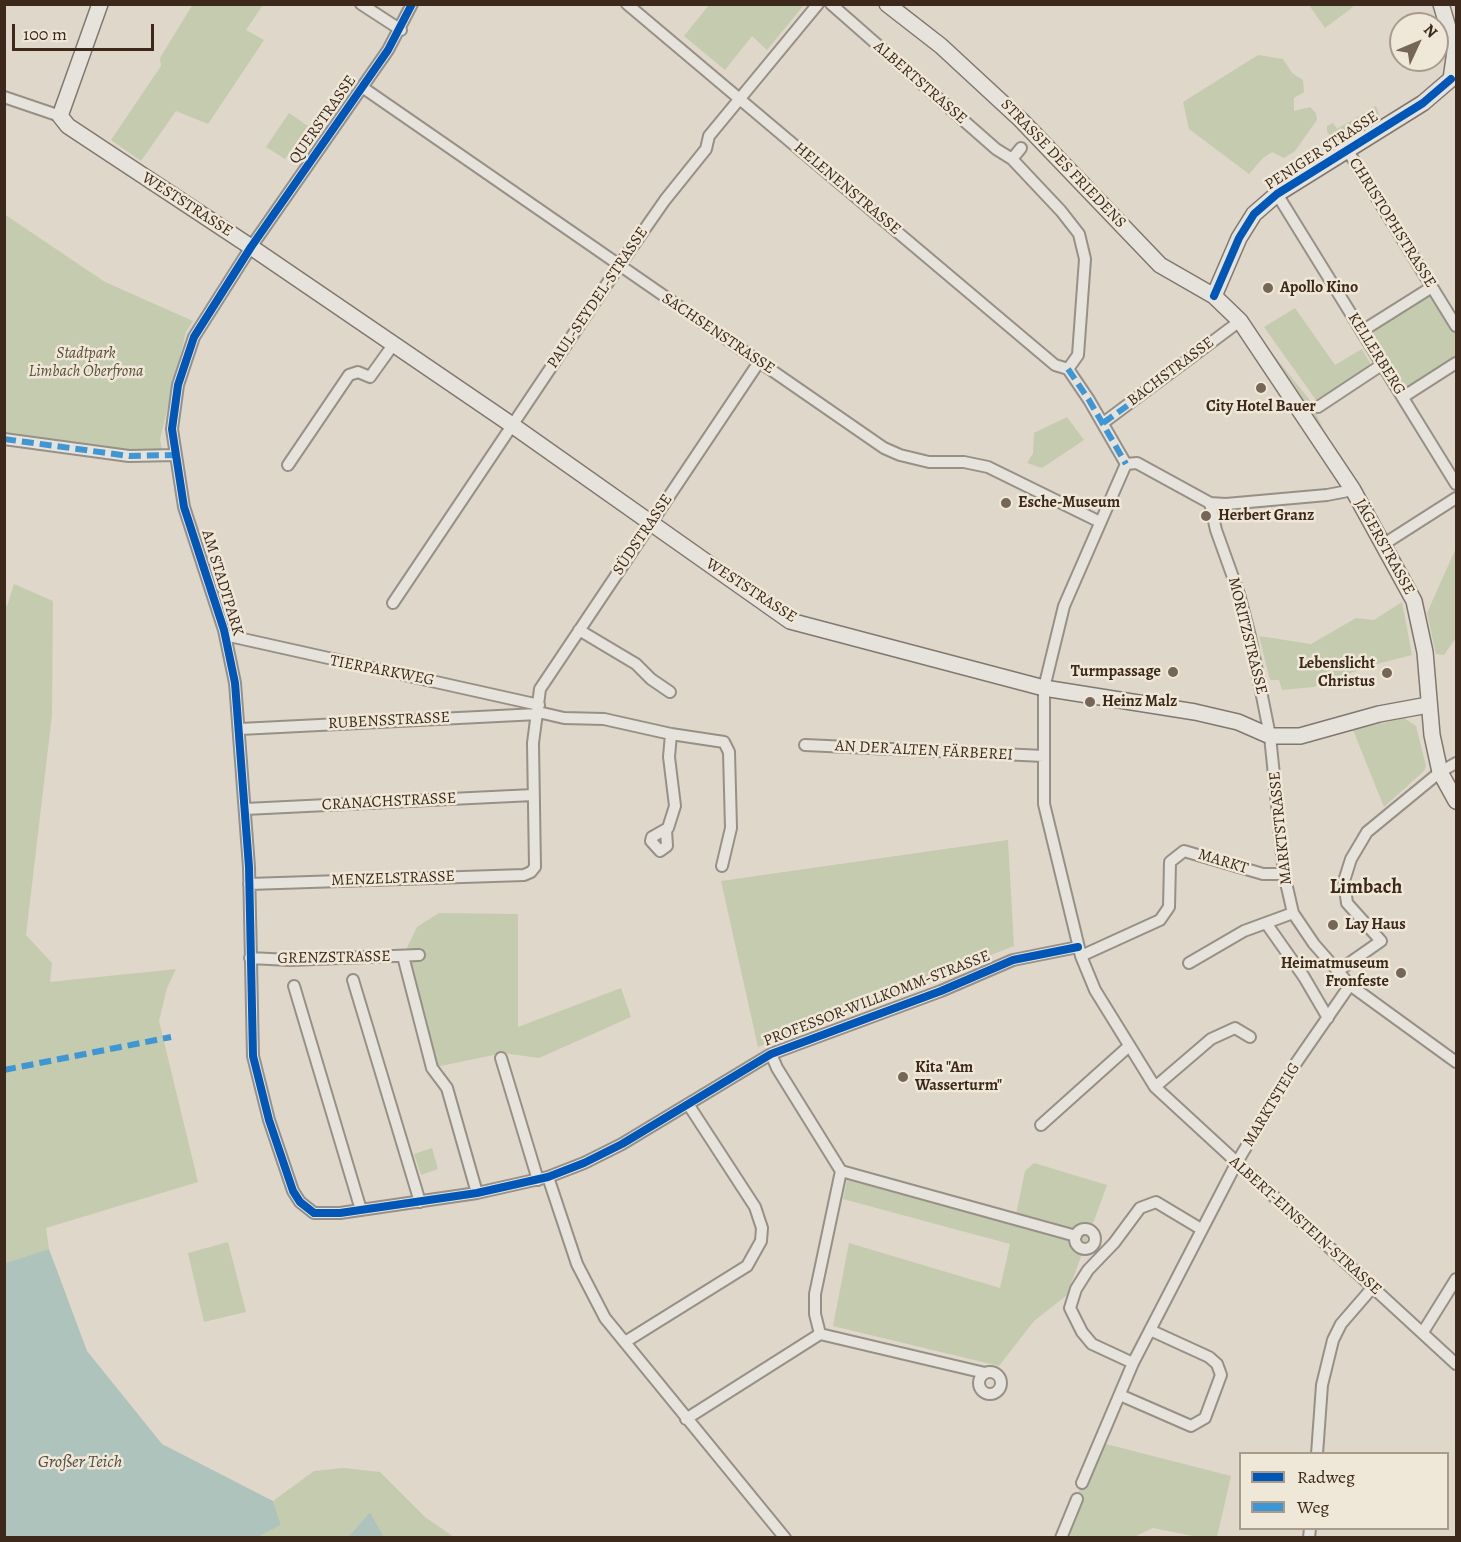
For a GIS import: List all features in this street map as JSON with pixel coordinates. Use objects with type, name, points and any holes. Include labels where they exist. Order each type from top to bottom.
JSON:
[{"type":"main road","points":[[60,116],[100,4]]},
{"type":"main road","name":"STRASSE DES FRIEDENS","points":[[887,4],[937,44],[1021,120],[1160,265],[1214,296],[1240,321]]},
{"type":"main road","name":"PENIGER STRASSE","points":[[1214,296],[1239,237],[1254,214],[1277,194],[1423,103],[1454,79],[1455,51],[1441,4]]},
{"type":"main road","name":"WESTSTRASSE","points":[[60,116],[68,126],[251,247],[512,425],[790,621],[1044,688],[1195,712],[1238,722],[1270,736]]},
{"type":"main road","name":"JÄGERSTRASSE","points":[[1240,321],[1353,490],[1414,601],[1425,652],[1428,705],[1440,772],[1456,801]]},
{"type":"main road","points":[[1270,736],[1300,736],[1370,716],[1428,705]]},
{"type":"street","points":[[361,4],[401,30]]},
{"type":"street","name":"QUERSTRASSE","points":[[251,247],[401,30],[412,4]]},
{"type":"street","name":"HELENENSTRASSE","points":[[627,4],[1055,365],[1068,369]]},
{"type":"street","name":"PAUL-SEYDEL-STRASSE","points":[[393,603],[618,266],[665,200],[706,150],[709,136],[818,4]]},
{"type":"street","name":"ALBERTSTRASSE","points":[[831,4],[996,148],[1012,159],[1065,215],[1082,240],[1085,259],[1078,355],[1068,369]]},
{"type":"street","name":"SACHSENSTRASSE","points":[[362,87],[618,266],[900,455],[929,462],[964,462],[988,467],[1100,522]]},
{"type":"street","name":"WESTSTRASSE","points":[[4,96],[60,116]]},
{"type":"street","points":[[1012,159],[1021,148]]},
{"type":"street","name":"CHRISTOPHSTRASSE","points":[[1348,150],[1456,326]]},
{"type":"street","name":"KELLERBERG","points":[[1277,194],[1456,484]]},
{"type":"street","name":"AM STADTPARK","points":[[251,247],[194,337],[178,385],[172,429],[184,507],[225,635],[235,683],[249,884],[253,1056]]},
{"type":"street","points":[[1362,331],[1432,287]]},
{"type":"street","name":"BACHSTRASSE","points":[[1102,423],[1240,321]]},
{"type":"street","points":[[288,465],[349,375],[358,372],[369,377],[393,345]]},
{"type":"street","name":"SÜDSTRASSE","points":[[535,867],[533,743],[540,689],[759,362]]},
{"type":"street","points":[[1403,397],[1456,363]]},
{"type":"street","points":[[1318,407],[1383,364]]},
{"type":"street","points":[[1068,369],[1126,465],[1137,463],[1210,502],[1226,504],[1326,495],[1353,490]]},
{"type":"street","points":[[4,439],[129,456],[176,455]]},
{"type":"street","points":[[1446,466],[1456,460]]},
{"type":"street","name":"ALBERT-EINSTEIN-STRASSE","points":[[1126,465],[1064,606],[1044,688],[1044,804],[1080,951],[1095,990],[1128,1047],[1155,1087],[1236,1164],[1424,1332],[1456,1364]]},
{"type":"street","points":[[1384,544],[1456,498]]},
{"type":"street","name":"MORITZSTRASSE","points":[[1210,502],[1216,530],[1239,594],[1250,636],[1270,736]]},
{"type":"street","points":[[579,630],[636,664],[651,679],[670,692]]},
{"type":"street","name":"TIERPARKWEG","points":[[225,635],[538,710]]},
{"type":"street","points":[[538,710],[564,717],[604,719],[671,734],[724,742],[729,752],[731,828],[722,866]]},
{"type":"street","name":"RUBENSSTRASSE","points":[[240,729],[538,710]]},
{"type":"street","points":[[666,830],[673,818],[675,806],[669,757],[671,734]]},
{"type":"street","name":"MARKTSTRASSE","points":[[1270,736],[1284,874],[1293,913],[1314,944],[1350,986],[1456,1062]]},
{"type":"street","name":"AN DER ALTEN FÄRBEREI","points":[[805,745],[1044,756]]},
{"type":"street","points":[[1338,971],[1381,941],[1347,903],[1344,880],[1351,859],[1368,832],[1440,772],[1456,763]]},
{"type":"street","name":"CRANACHSTRASSE","points":[[245,809],[533,795]]},
{"type":"street","name":"MARKT","points":[[1080,951],[1160,920],[1169,907],[1170,861],[1184,851],[1263,874],[1284,874]]},
{"type":"street","name":"MENZELSTRASSE","points":[[249,884],[524,875],[535,867]]},
{"type":"street","points":[[1189,963],[1244,931],[1293,913]]},
{"type":"street","points":[[1266,923],[1304,977],[1328,1018]]},
{"type":"street","name":"PROFESSOR-WILLKOMM-STRASSE","points":[[253,1056],[269,1120],[293,1191],[300,1202],[314,1213],[361,1210],[477,1193],[543,1178],[584,1164],[622,1144],[771,1054],[941,991],[1012,960],[1080,951]]},
{"type":"street","name":"GRENZSTRASSE","points":[[250,958],[290,960],[419,955]]},
{"type":"street","points":[[403,956],[432,1068],[447,1088],[477,1193]]},
{"type":"street","points":[[353,980],[420,1202]]},
{"type":"street","points":[[294,986],[361,1210]]},
{"type":"street","name":"MARKTSTEIG","points":[[1082,1483],[1133,1363],[1236,1164],[1290,1074],[1350,986]]},
{"type":"street","points":[[1155,1087],[1211,1039],[1235,1028],[1250,1037]]},
{"type":"street","points":[[1041,1125],[1128,1047]]},
{"type":"street","points":[[771,1054],[777,1068],[841,1171],[1076,1236]]},
{"type":"street","points":[[501,1058],[543,1178],[577,1264],[605,1318],[785,1538]]},
{"type":"street","points":[[625,1342],[747,1266],[761,1241],[762,1228],[755,1207],[688,1104]]},
{"type":"street","points":[[820,1334],[815,1314],[814,1294],[841,1171]]},
{"type":"street","points":[[1133,1363],[1092,1344],[1082,1332],[1070,1308],[1076,1289],[1088,1269],[1114,1243],[1140,1208],[1156,1202],[1201,1229]]},
{"type":"street","points":[[1424,1332],[1439,1311],[1456,1279]]},
{"type":"street","points":[[1317,1452],[1322,1385],[1333,1340],[1341,1324],[1373,1287]]},
{"type":"street","points":[[1120,1395],[1191,1426],[1205,1418],[1221,1375],[1217,1364],[1209,1357],[1149,1330]]},
{"type":"street","points":[[686,1419],[820,1334],[985,1373]]},
{"type":"street","points":[[1061,1538],[1077,1499]]},
{"type":"green space","points":[[193,4],[263,5],[246,30],[264,40],[208,124],[176,111],[141,161],[111,140],[161,66],[160,58]]},
{"type":"green space","points":[[804,4],[767,50],[752,36],[725,70],[684,36],[709,5]]},
{"type":"green space","points":[[1309,5],[1351,5],[1353,7],[1325,28]]},
{"type":"green space","points":[[1258,55],[1283,59],[1292,73],[1303,80],[1304,92],[1294,98],[1294,111],[1310,107],[1316,113],[1317,120],[1295,151],[1284,158],[1272,152],[1262,159],[1249,174],[1189,129],[1183,102]]},
{"type":"green space","points":[[1376,106],[1380,116],[1378,120],[1338,144],[1327,132],[1327,126],[1333,123],[1337,129]]},
{"type":"green space","points":[[289,113],[308,126],[285,159],[266,147]]},
{"type":"green space","name":"Stadtpark Limbach Oberfrona","points":[[4,214],[105,282],[193,321],[186,332],[160,439],[162,450],[128,450],[5,435]]},
{"type":"green space","points":[[1432,287],[1456,326],[1456,363],[1403,397],[1362,331]]},
{"type":"green space","points":[[1295,308],[1335,365],[1362,349],[1372,366],[1316,400],[1264,327]]},
{"type":"green space","points":[[1265,344],[1312,403],[1328,441]]},
{"type":"green space","points":[[1067,417],[1084,440],[1042,468],[1027,463],[1033,453],[1034,433]]},
{"type":"green space","points":[[1456,548],[1456,638],[1444,655],[1436,654],[1427,613]]},
{"type":"green space","points":[[14,584],[53,601],[52,715],[26,935],[52,963],[50,982],[176,969],[167,988],[159,1021],[198,1182],[46,1228],[49,1249],[5,1263],[4,606],[7,606]]},
{"type":"green space","points":[[1402,602],[1412,655],[1369,666],[1314,687],[1282,690],[1279,680],[1270,680],[1259,636],[1311,644],[1356,618],[1374,620]]},
{"type":"green space","points":[[1404,718],[1416,726],[1426,766],[1424,771],[1384,807],[1353,730]]},
{"type":"green space","points":[[1008,840],[1014,946],[758,1047],[721,881]]},
{"type":"green space","points":[[439,913],[518,914],[518,1027],[621,988],[631,1017],[539,1058],[503,1053],[436,1067],[403,956],[417,927]]},
{"type":"green space","points":[[432,1148],[438,1169],[421,1175],[414,1154]]},
{"type":"green space","points":[[1034,1163],[1107,1185],[1067,1295],[1034,1321],[999,1366],[833,1326],[849,1243],[1000,1288],[1010,1244],[843,1199],[847,1180],[1014,1224],[1025,1171]]},
{"type":"green space","points":[[228,1242],[246,1312],[204,1322],[188,1253]]},
{"type":"green space","points":[[1098,1442],[1231,1476],[1217,1537],[1198,1537],[1153,1528],[1134,1537],[1061,1538]]},
{"type":"green space","points":[[344,1468],[380,1472],[425,1517],[454,1537],[384,1537],[370,1512],[348,1537],[256,1538],[281,1525],[273,1501],[314,1471]]},
{"type":"water","name":"Großer Teich","points":[[49,1249],[87,1351],[162,1444],[273,1501],[281,1525],[256,1538],[5,1537],[5,1263]]},
{"type":"water","points":[[370,1512],[384,1537],[348,1537]]},
{"type":"marked path","points":[[1068,369],[1126,464]]},
{"type":"marked path","points":[[1103,423],[1134,401]]},
{"type":"marked path","points":[[4,439],[129,456],[176,455]]},
{"type":"marked path","points":[[4,1070],[171,1037]]},
{"type":"cycle path","points":[[412,4],[388,50],[251,247],[194,337],[178,385],[172,429],[184,507],[224,630],[235,683],[249,867],[253,1056],[269,1120],[293,1191],[300,1202],[314,1213],[340,1213],[477,1193],[548,1177],[584,1163],[622,1144],[771,1054],[941,991],[1013,960],[1078,947]]},
{"type":"cycle path","points":[[1214,296],[1239,238],[1254,214],[1277,194],[1423,103],[1451,79]]},
{"type":"place","name":"Apollo Kino","points":[[1268,288]]},
{"type":"place","name":"City Hotel Bauer","points":[[1261,388]]},
{"type":"place","name":"Esche-Museum","points":[[1006,503]]},
{"type":"place","name":"Herbert Granz","points":[[1206,516]]},
{"type":"place","name":"Turmpassage","points":[[1173,672]]},
{"type":"place","name":"Lebenslicht Christus","points":[[1387,673]]},
{"type":"place","name":"Heinz Malz","points":[[1090,702]]},
{"type":"place","name":"Lay Haus","points":[[1333,925]]},
{"type":"place","name":"Heimatmuseum Fronfeste","points":[[1401,973]]},
{"type":"place","name":"Kita \"Am Wasserturm\"","points":[[903,1077]]},
{"type":"district","name":"Limbach","points":[[1366,888]]}]
